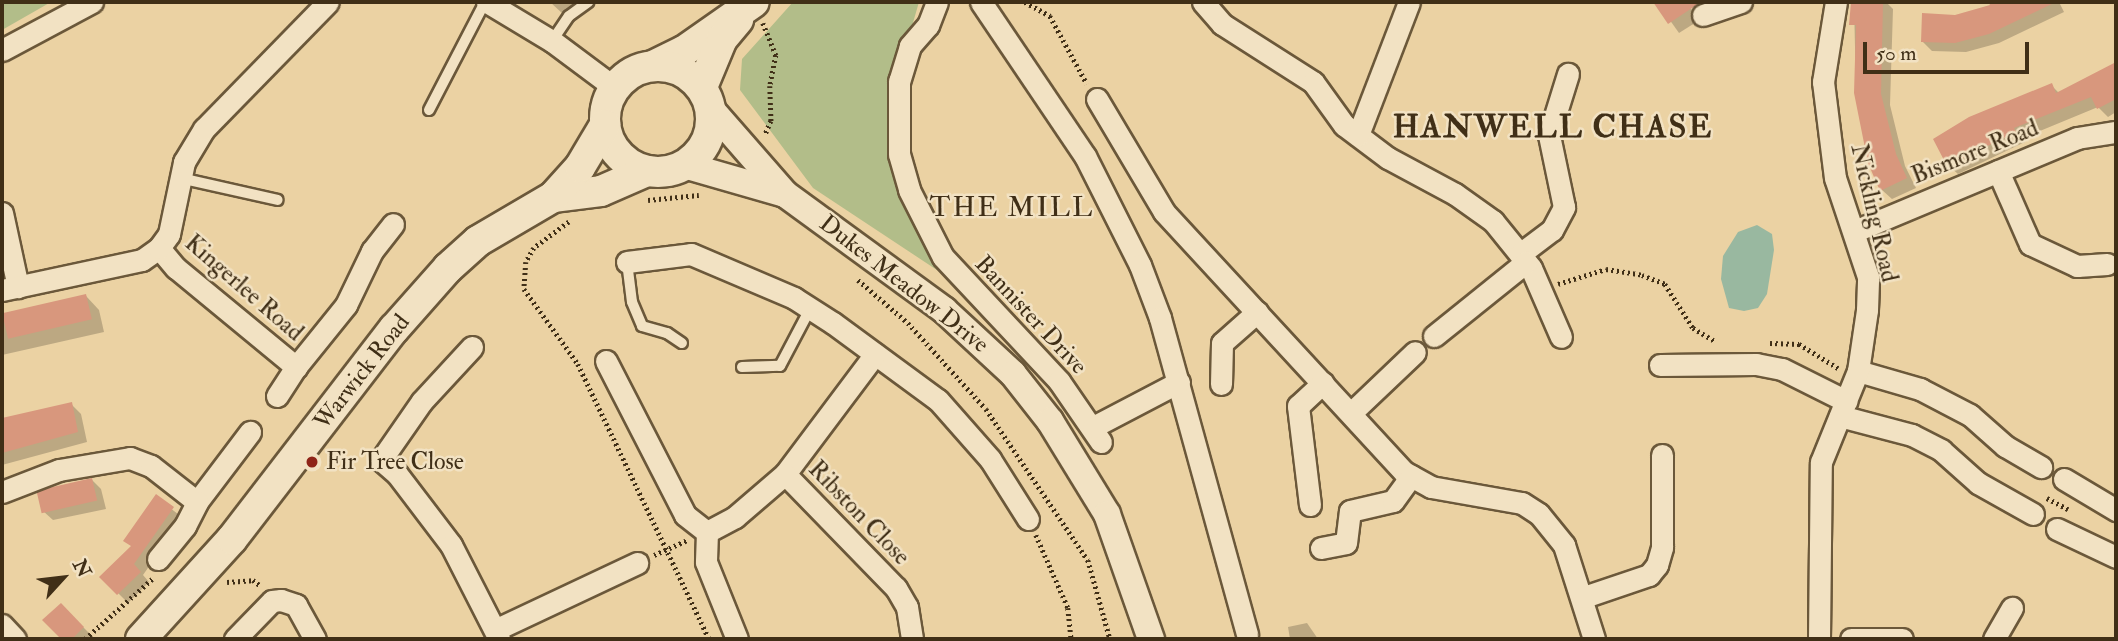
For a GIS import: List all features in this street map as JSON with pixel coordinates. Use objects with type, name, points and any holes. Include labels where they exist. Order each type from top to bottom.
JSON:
[{"type":"main road","points":[[752,3],[722,39],[706,97],[706,141],[684,165],[647,171],[618,155],[605,125],[615,89],[632,73],[684,51],[752,3]]},
{"type":"main road","points":[[653,66],[685,73],[706,97]]},
{"type":"main road","name":"Warwick Road","points":[[141,639],[232,539],[394,329],[448,268],[478,240],[553,197],[580,167],[605,125]]},
{"type":"main road","name":"Warwick Road","points":[[553,197],[601,191],[647,171]]},
{"type":"street","points":[[2,50],[92,2]]},
{"type":"street","name":"Kingerlee Road","points":[[2,213],[10,288],[142,260],[159,248],[169,234],[180,178],[204,129],[328,2]]},
{"type":"street","points":[[486,2],[552,41],[615,89]]},
{"type":"street","name":"Bannister Drive","points":[[937,2],[928,25],[911,46],[898,80],[898,154],[909,190],[943,257],[1059,381],[1097,434],[1179,382]]},
{"type":"street","points":[[981,2],[1085,156],[1140,265],[1179,382],[1247,634]]},
{"type":"street","points":[[1203,2],[1222,24],[1314,82],[1344,125],[1483,214],[1523,258],[1561,337]]},
{"type":"street","points":[[1358,135],[1409,2]]},
{"type":"street","points":[[1703,15],[1741,2]]},
{"type":"street","name":"Nickling Road","points":[[1819,639],[1816,579],[1821,462],[1858,370],[1867,277],[1855,231],[1835,178],[1823,82],[1836,2]]},
{"type":"street","points":[[1434,336],[1552,230],[1564,207],[1549,135],[1568,74]]},
{"type":"street","name":"Dukes Meadow Drive","points":[[706,97],[785,194],[944,310],[1013,374],[1051,421],[1107,514],[1151,639]]},
{"type":"street","points":[[1097,99],[1164,212],[1411,476],[1431,487],[1522,503],[1539,514],[1564,545],[1584,597],[1594,639]]},
{"type":"street","name":"Bismore Road","points":[[1855,231],[2077,138],[2116,132]]},
{"type":"street","name":"Dukes Meadow Drive","points":[[684,165],[785,194]]},
{"type":"street","points":[[1998,172],[2030,244],[2077,266],[2107,264]]},
{"type":"street","name":"Kingerlee Road","points":[[276,396],[346,305],[372,251],[393,224]]},
{"type":"street","name":"Kingerlee Road","points":[[159,248],[176,268],[296,367]]},
{"type":"street","points":[[627,262],[691,254],[810,309],[938,400],[989,459],[1028,519]]},
{"type":"street","points":[[1221,384],[1222,343],[1258,312]]},
{"type":"street","points":[[472,347],[422,401],[381,460],[397,474],[451,545],[498,634],[637,563]]},
{"type":"street","points":[[1351,413],[1415,352]]},
{"type":"street","points":[[785,474],[875,354]]},
{"type":"street","points":[[606,361],[685,515],[707,532],[706,562],[737,639]]},
{"type":"street","points":[[1660,365],[1756,364],[1782,369],[1843,408],[1941,450],[1978,483],[2033,514]]},
{"type":"street","points":[[1858,370],[1920,389],[1970,415],[2005,446],[2041,467]]},
{"type":"street","points":[[1310,505],[1298,406],[1323,383]]},
{"type":"street","points":[[158,559],[185,527],[197,502],[250,432]]},
{"type":"street","points":[[1584,597],[1649,575],[1657,565],[1662,547],[1661,455]]},
{"type":"street","points":[[2,492],[59,470],[130,458],[150,466],[197,502]]},
{"type":"street","name":"Ribston Close","points":[[707,532],[735,517],[785,474],[896,588],[907,607],[912,639]]},
{"type":"street","points":[[1321,548],[1346,543],[1350,511],[1393,501],[1411,476]]},
{"type":"street","points":[[2064,479],[2116,510]]},
{"type":"street","points":[[2057,529],[2116,557]]},
{"type":"street","points":[[235,639],[272,601],[281,600],[296,606],[315,639]]},
{"type":"street","points":[[1994,639],[2012,608]]},
{"type":"street","points":[[2,625],[15,639]]},
{"type":"street","points":[[1851,639],[1902,639]]},
{"type":"lane","points":[[429,110],[486,2]]},
{"type":"lane","points":[[552,41],[569,16],[588,2]]},
{"type":"lane","points":[[180,178],[278,200]]},
{"type":"lane","points":[[627,262],[632,302],[642,326],[667,333],[682,343]]},
{"type":"lane","points":[[742,367],[780,366],[810,309]]},
{"type":"path","points":[[1025,2],[1050,16],[1065,50],[1097,99]]},
{"type":"path","points":[[749,151],[764,138],[771,121],[770,86],[776,55],[752,3]]},
{"type":"path","points":[[1028,519],[1068,608],[1071,639]]},
{"type":"path","points":[[637,563],[707,532]]},
{"type":"shaded area","points":[[2,2],[51,2],[2,30]]},
{"type":"shaded area","points":[[793,2],[919,2],[888,109],[895,178],[946,276],[813,188],[740,90],[742,59]]},
{"type":"shaded area","points":[[1757,225],[1772,234],[1774,250],[1767,294],[1758,308],[1744,311],[1729,308],[1721,279],[1723,256],[1738,232]]},
{"type":"building","points":[[1653,2],[1701,2],[1668,24]]},
{"type":"building","points":[[1851,2],[1883,2],[1881,94],[1896,154],[1907,178],[1880,191],[1868,163],[1854,93],[1856,25],[1849,25]]},
{"type":"building","points":[[1988,2],[2056,2],[1989,34],[1955,43],[1921,42],[1922,13],[1955,15],[1990,5]]},
{"type":"building","points":[[2116,62],[2116,99],[2097,109],[2091,97],[2014,128],[2016,132],[1947,166],[1933,139],[1969,117],[2052,83],[2056,93]]},
{"type":"building","points":[[86,294],[92,319],[8,339],[2,313]]},
{"type":"building","points":[[72,402],[78,432],[2,453],[2,418]]},
{"type":"building","points":[[92,478],[97,500],[42,513],[36,491]]},
{"type":"building","points":[[156,494],[174,507],[134,564],[141,572],[117,595],[99,577],[131,546],[123,541]]},
{"type":"building","points":[[61,603],[84,627],[72,639],[61,639],[42,620]]},
{"type":"place","name":"Fir Tree Close","points":[[312,462]]},
{"type":"district","name":"HANWELL CHASE","points":[[1553,127]]},
{"type":"district","name":"THE MILL","points":[[1012,208]]}]
